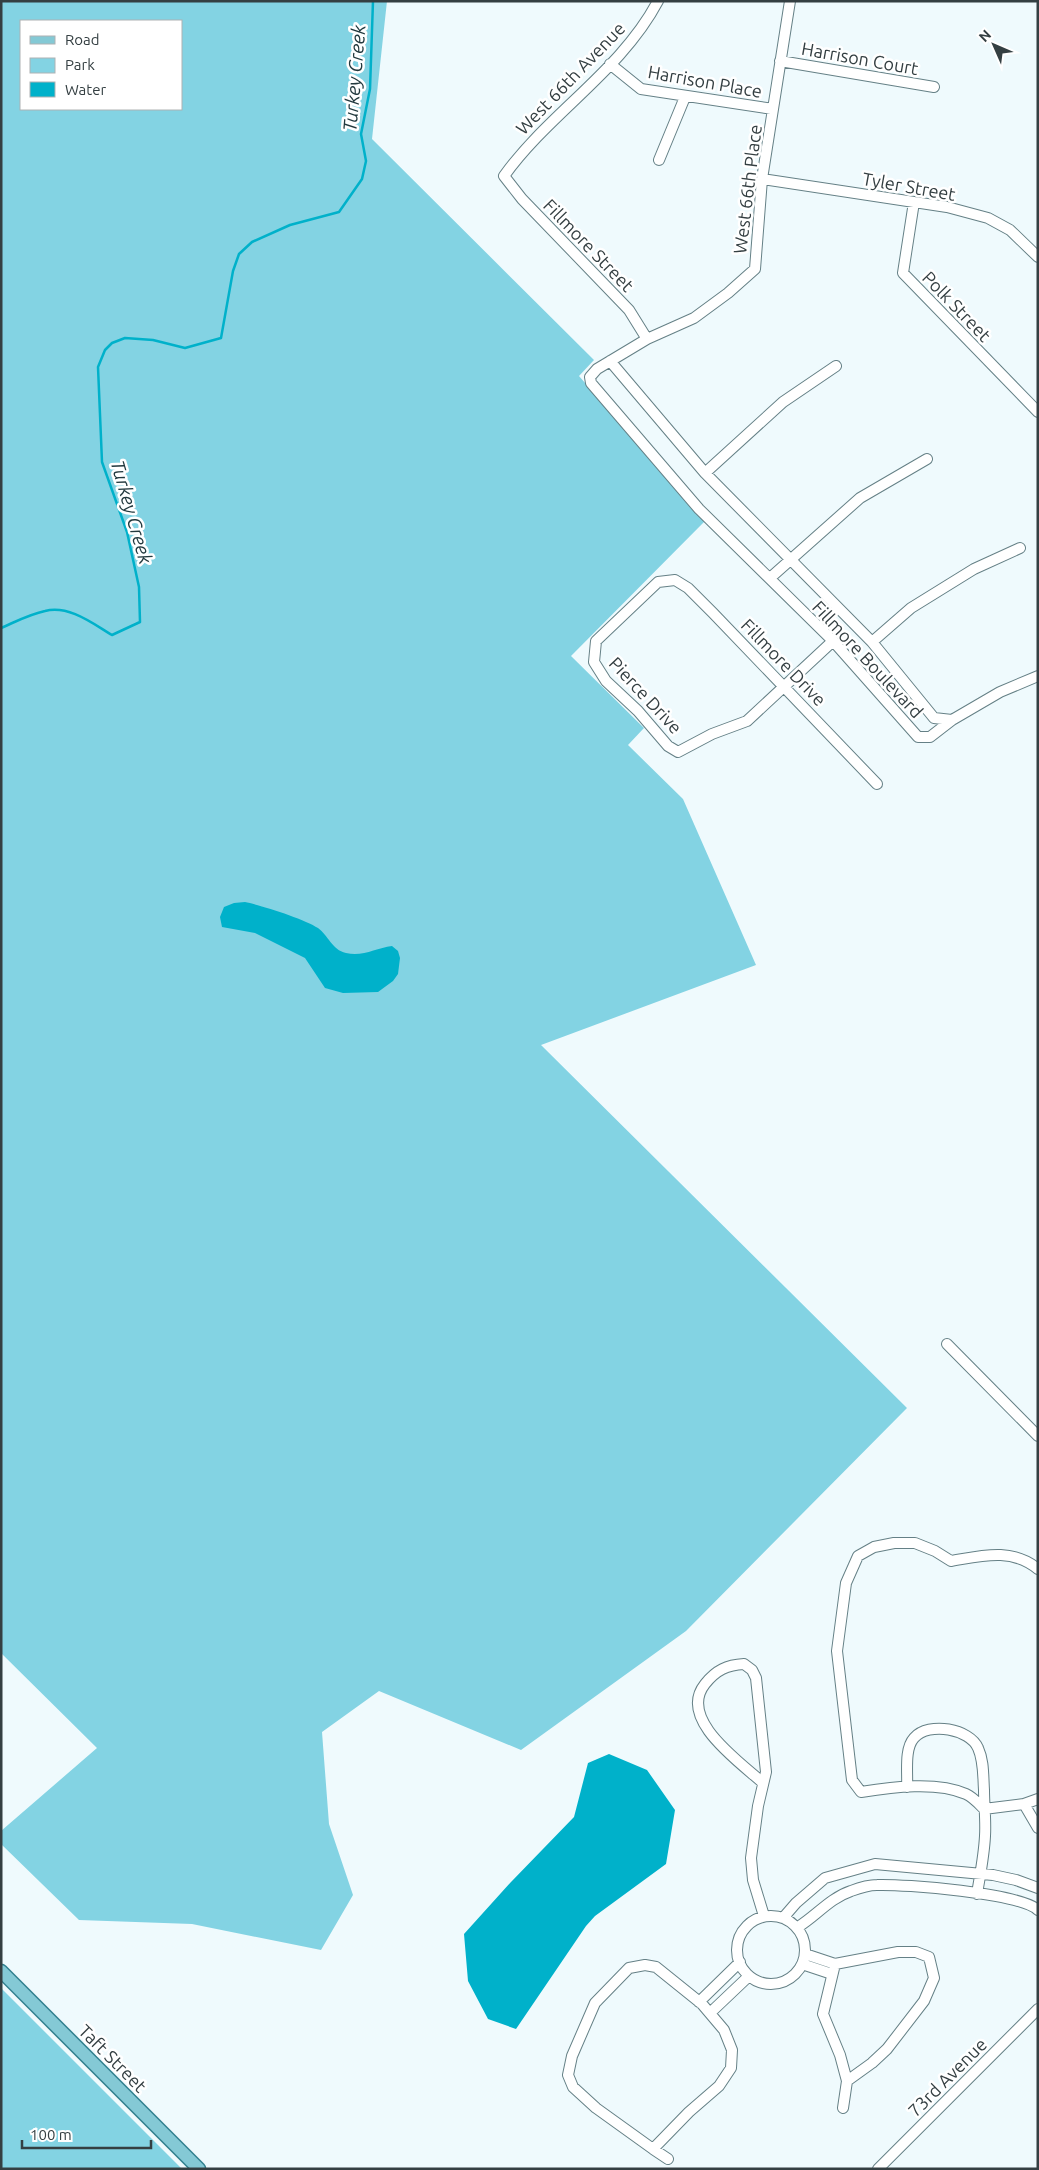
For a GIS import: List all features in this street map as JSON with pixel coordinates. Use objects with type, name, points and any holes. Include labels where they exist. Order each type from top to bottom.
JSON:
[{"type":"main road","name":"Taft Street","points":[[1,1972],[199,2169]]},
{"type":"street","name":"West 66th Avenue","points":[[504,176],[519,155],[610,64],[635,35],[658,1]]},
{"type":"street","name":"West 66th Place","points":[[610,361],[647,339],[694,318],[728,294],[755,269],[762,179],[790,1]]},
{"type":"street","name":"Harrison Court","points":[[780,61],[934,87]]},
{"type":"street","name":"Harrison Place","points":[[610,64],[641,89],[773,109]]},
{"type":"street","points":[[658,160],[685,97]]},
{"type":"street","name":"Fillmore Street","points":[[504,176],[522,199],[629,310],[647,339]]},
{"type":"street","name":"Tyler Street","points":[[762,179],[947,207],[988,218],[1010,230],[1038,257]]},
{"type":"street","name":"Polk Street","points":[[914,202],[903,273],[1038,412]]},
{"type":"street","name":"Fillmore Boulevard","points":[[610,361],[705,473],[872,642],[934,718],[952,720],[930,737],[918,737],[833,641],[699,509],[591,383],[590,377],[610,361]]},
{"type":"street","points":[[705,473],[783,402],[836,366]]},
{"type":"street","points":[[770,578],[860,498],[927,459]]},
{"type":"street","points":[[872,642],[911,608],[974,569],[1020,548]]},
{"type":"street","name":"Fillmore Drive","points":[[658,582],[675,580],[688,588],[786,687],[877,784]]},
{"type":"street","name":"Pierce Drive","points":[[658,582],[596,641],[594,662],[606,681],[638,711],[668,746],[678,752],[712,734],[747,721],[786,687],[833,641]]},
{"type":"street","points":[[952,720],[1000,692],[1038,676]]},
{"type":"street","points":[[947,1344],[1036,1429]]},
{"type":"street","points":[[984,1809],[968,1794],[952,1790],[908,1786],[861,1792],[852,1780],[837,1651],[846,1583],[858,1556],[874,1547],[894,1543],[915,1543],[951,1561],[1001,1553],[1030,1562],[1038,1569]]},
{"type":"street","points":[[763,1783],[709,1733],[701,1720],[698,1707],[700,1691],[714,1673],[729,1665],[744,1664],[752,1670],[756,1678],[766,1772],[751,1858],[753,1880],[764,1916]]},
{"type":"street","points":[[908,1786],[908,1753],[914,1738],[930,1729],[949,1730],[970,1737],[978,1746],[982,1758],[985,1836],[978,1894]]},
{"type":"street","points":[[984,1809],[1024,1804],[1038,1798]]},
{"type":"street","points":[[1024,1804],[1038,1828]]},
{"type":"street","points":[[783,1918],[796,1903],[825,1878],[875,1864],[980,1874],[1016,1880],[1038,1888]]},
{"type":"street","points":[[798,1927],[835,1898],[850,1891],[874,1885],[897,1885],[978,1894],[1015,1899],[1037,1907]]},
{"type":"street","points":[[764,1916],[783,1918],[798,1927],[804,1940],[804,1959],[790,1978],[771,1984],[756,1981],[749,1976],[740,1962],[737,1947],[741,1934],[749,1924],[764,1916]]},
{"type":"street","points":[[804,1959],[835,1964],[898,1952],[916,1952],[929,1958],[934,1978],[924,2001],[908,2024],[872,2063],[847,2081]]},
{"type":"street","points":[[804,1959],[832,1974]]},
{"type":"street","points":[[699,2002],[740,1962]]},
{"type":"street","points":[[835,1964],[823,2014],[840,2054],[847,2081],[843,2108]]},
{"type":"street","points":[[653,2149],[688,2112],[719,2086],[730,2068],[732,2050],[724,2030],[699,2002],[656,1968],[645,1965],[629,1968],[595,2003],[572,2056],[568,2075],[573,2087],[596,2108],[653,2149],[668,2159]]},
{"type":"street","points":[[710,2013],[749,1976]]},
{"type":"street","name":"73rd Avenue","points":[[878,2169],[1038,2009]]},
{"type":"green space","points":[[1,1],[387,1],[372,139],[594,360],[579,376],[705,521],[571,656],[644,728],[628,745],[683,799],[756,965],[541,1045],[907,1408],[686,1631],[521,1750],[379,1691],[322,1732],[329,1824],[353,1895],[321,1950],[192,1924],[79,1920],[1,1844],[1,1831],[97,1748],[1,1653]]},
{"type":"green space","points":[[1,1988],[182,2169],[1,2169]]},
{"type":"water","points":[[245,902],[312,924],[322,931],[337,949],[346,953],[358,954],[392,946],[398,951],[400,958],[398,974],[393,981],[378,992],[343,993],[325,988],[305,958],[255,933],[222,927],[220,917],[224,907],[234,903]]},
{"type":"water","points":[[609,1754],[647,1770],[675,1810],[666,1864],[595,1916],[586,1926],[516,2029],[488,2019],[468,1981],[464,1934],[574,1817],[588,1763]]},
{"type":"waterway","name":"Turkey Creek","points":[[1,628],[34,614],[54,610],[80,616],[112,635],[140,622],[139,587],[127,532],[102,462],[98,367],[105,350],[112,343],[125,338],[153,340],[185,348],[221,338],[233,271],[239,254],[252,242],[290,225],[339,212],[362,179],[366,161],[361,134],[370,89],[373,1]]}]
